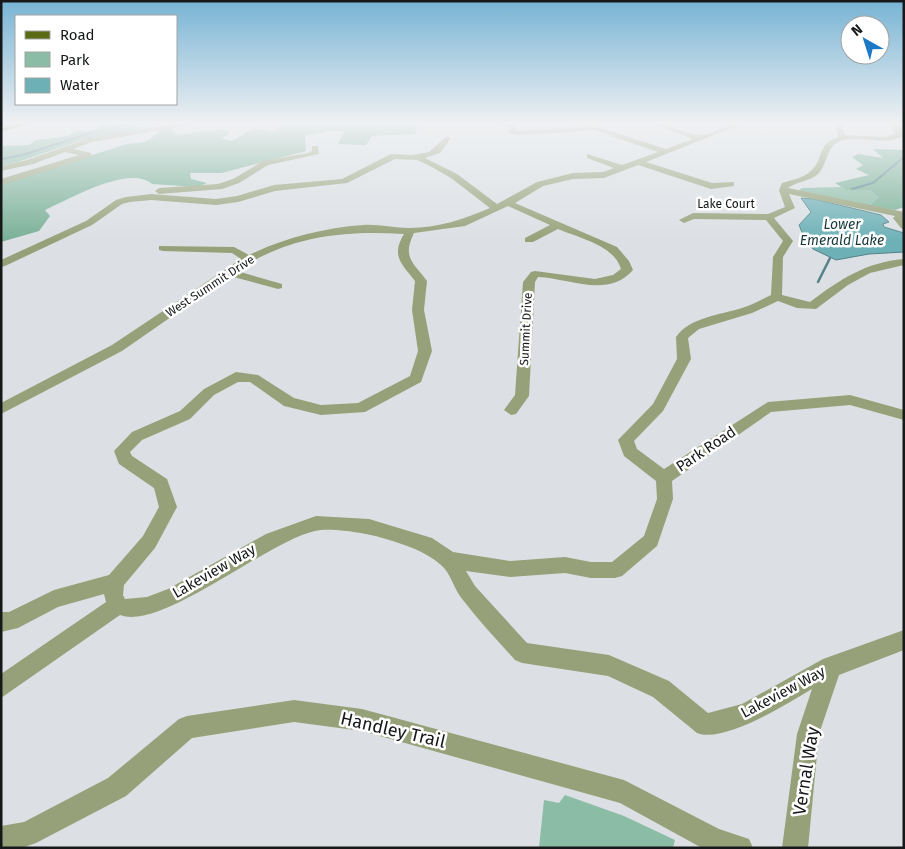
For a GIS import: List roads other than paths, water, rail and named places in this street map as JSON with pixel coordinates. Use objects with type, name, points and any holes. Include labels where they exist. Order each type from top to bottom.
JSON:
[{"type":"street","points":[[1,169],[31,162]]},
{"type":"street","points":[[1,182],[67,162]]},
{"type":"street","points":[[119,202],[120,197],[126,195],[219,187],[236,182],[255,168],[282,162]]},
{"type":"street","points":[[1,264],[88,223],[119,202],[151,197],[216,202],[238,199],[274,188],[344,181],[381,162]]},
{"type":"street","points":[[425,162],[454,176],[495,208],[508,203],[550,177],[604,176],[643,162]]},
{"type":"street","points":[[605,162],[624,169]]},
{"type":"street","points":[[783,190],[786,185],[807,178],[816,172],[820,162]]},
{"type":"street","points":[[640,163],[711,186],[731,184]]},
{"type":"street","points":[[783,190],[902,214]]},
{"type":"street","points":[[783,190],[790,208],[769,217],[772,223],[784,233],[788,241],[778,254],[778,277],[774,291],[777,297],[797,304],[812,306],[864,270],[884,262],[904,262]]},
{"type":"street","name":"Summit Drive","points":[[508,203],[613,249],[624,261],[627,270],[619,279],[605,283],[546,273],[535,274],[529,282],[522,396],[511,410]]},
{"type":"street","name":"West Summit Drive","points":[[1,408],[118,348],[248,259],[277,245],[328,232],[365,228],[410,231],[462,224],[495,208]]},
{"type":"street","points":[[902,214],[898,218],[904,226]]},
{"type":"street","name":"Lake Court","points":[[684,220],[692,216],[769,217]]},
{"type":"street","points":[[529,240],[558,225]]},
{"type":"street","points":[[1,622],[11,620],[54,598],[115,582],[149,542],[168,507],[161,484],[124,460],[122,451],[137,436],[185,415],[209,392],[236,377],[253,378],[289,402],[321,410],[360,408],[416,379],[424,351],[418,310],[421,281],[403,258],[401,246],[410,231]]},
{"type":"street","points":[[163,248],[234,250],[248,259]]},
{"type":"street","points":[[228,272],[278,286]]},
{"type":"street","name":"Park Road","points":[[777,297],[748,310],[695,326],[682,337],[684,359],[658,408],[626,440],[630,452],[664,478],[768,406],[850,400],[904,415]]},
{"type":"street","points":[[449,560],[510,569],[565,565],[591,570],[616,570],[651,541],[665,499],[664,478]]},
{"type":"street","name":"Lakeview Way","points":[[118,605],[125,608],[147,606],[175,595],[272,539],[316,523],[369,526],[426,544],[449,560],[468,592],[522,653],[609,666],[661,689],[705,725],[746,714],[831,667],[904,640]]},
{"type":"street","points":[[1,687],[118,605],[114,596],[115,582]]},
{"type":"street","name":"Vernal Way","points":[[795,848],[808,734],[831,667]]},
{"type":"street","name":"Handley Trail","points":[[1,839],[26,834],[117,787],[187,727],[294,711],[362,720],[624,792],[715,841],[740,848]]},
{"type":"water","name":"Lower Emerald Lake","points":[[801,198],[814,199],[881,215],[889,222],[883,224],[884,227],[904,233],[904,252],[869,254],[836,260],[813,249],[804,237],[799,225],[811,212]]},
{"type":"waterway","points":[[852,189],[873,183],[898,162]]},
{"type":"waterway","points":[[818,282],[830,258]]}]
